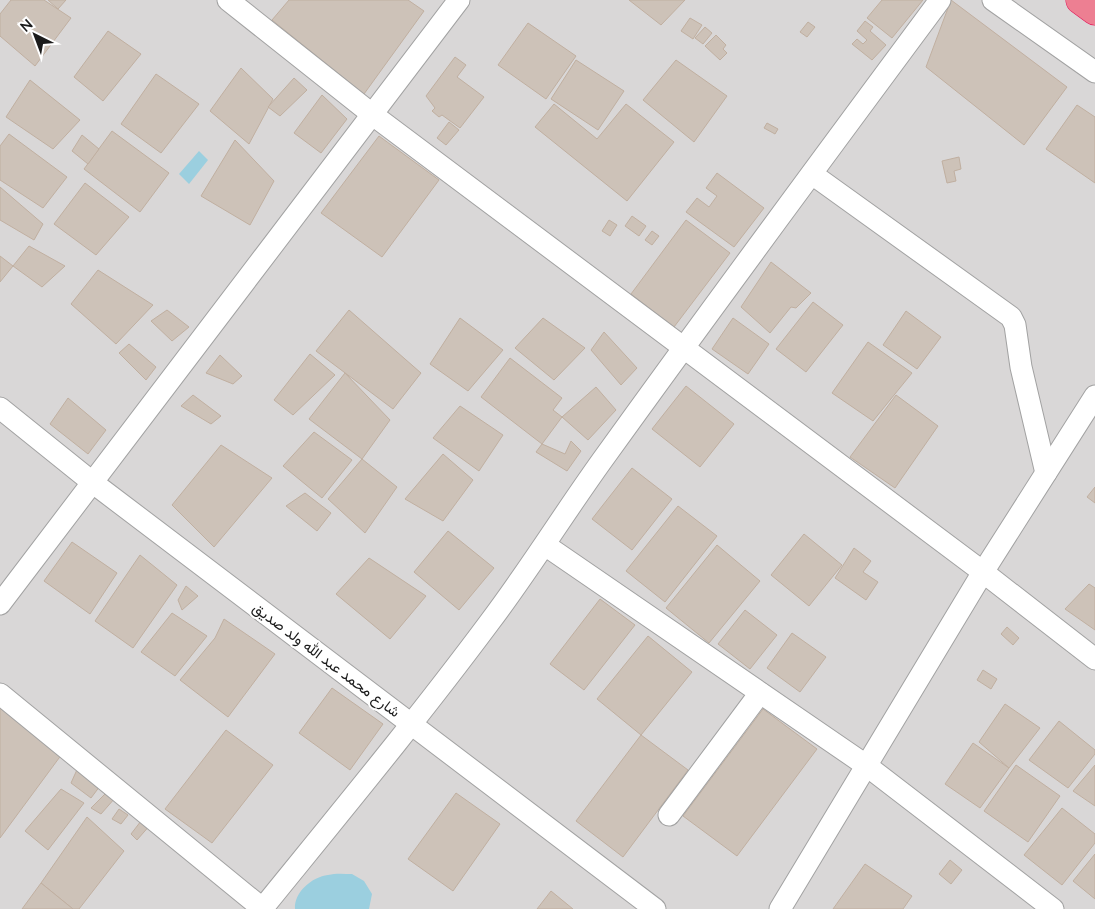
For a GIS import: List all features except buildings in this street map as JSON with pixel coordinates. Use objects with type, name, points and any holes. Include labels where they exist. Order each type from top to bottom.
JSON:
[{"type":"highway","points":[[1080,0],[1095,11]]},
{"type":"street","points":[[228,0],[373,115],[983,572],[1095,659]]},
{"type":"street","points":[[0,604],[459,0]]},
{"type":"street","points":[[0,694],[262,909],[412,724],[491,621],[683,348],[940,0]]},
{"type":"street","points":[[993,0],[1095,72]]},
{"type":"street","points":[[812,174],[1012,317],[1016,325],[1021,367],[1046,473]]},
{"type":"street","points":[[780,909],[983,572],[1095,396]]},
{"type":"street","name":"شارع محمد عبد الله ولد صديق","points":[[0,408],[92,482],[655,909]]},
{"type":"street","points":[[545,545],[867,766],[1053,909]]},
{"type":"street","points":[[669,815],[760,693]]},
{"type":"shaded area","points":[[0,0],[1095,0],[1095,909],[0,909]]},
{"type":"water","points":[[199,151],[208,160],[189,184],[179,174]]},
{"type":"water","points":[[331,874],[352,874],[364,881],[372,894],[369,909],[295,909],[297,897],[310,882]]}]
